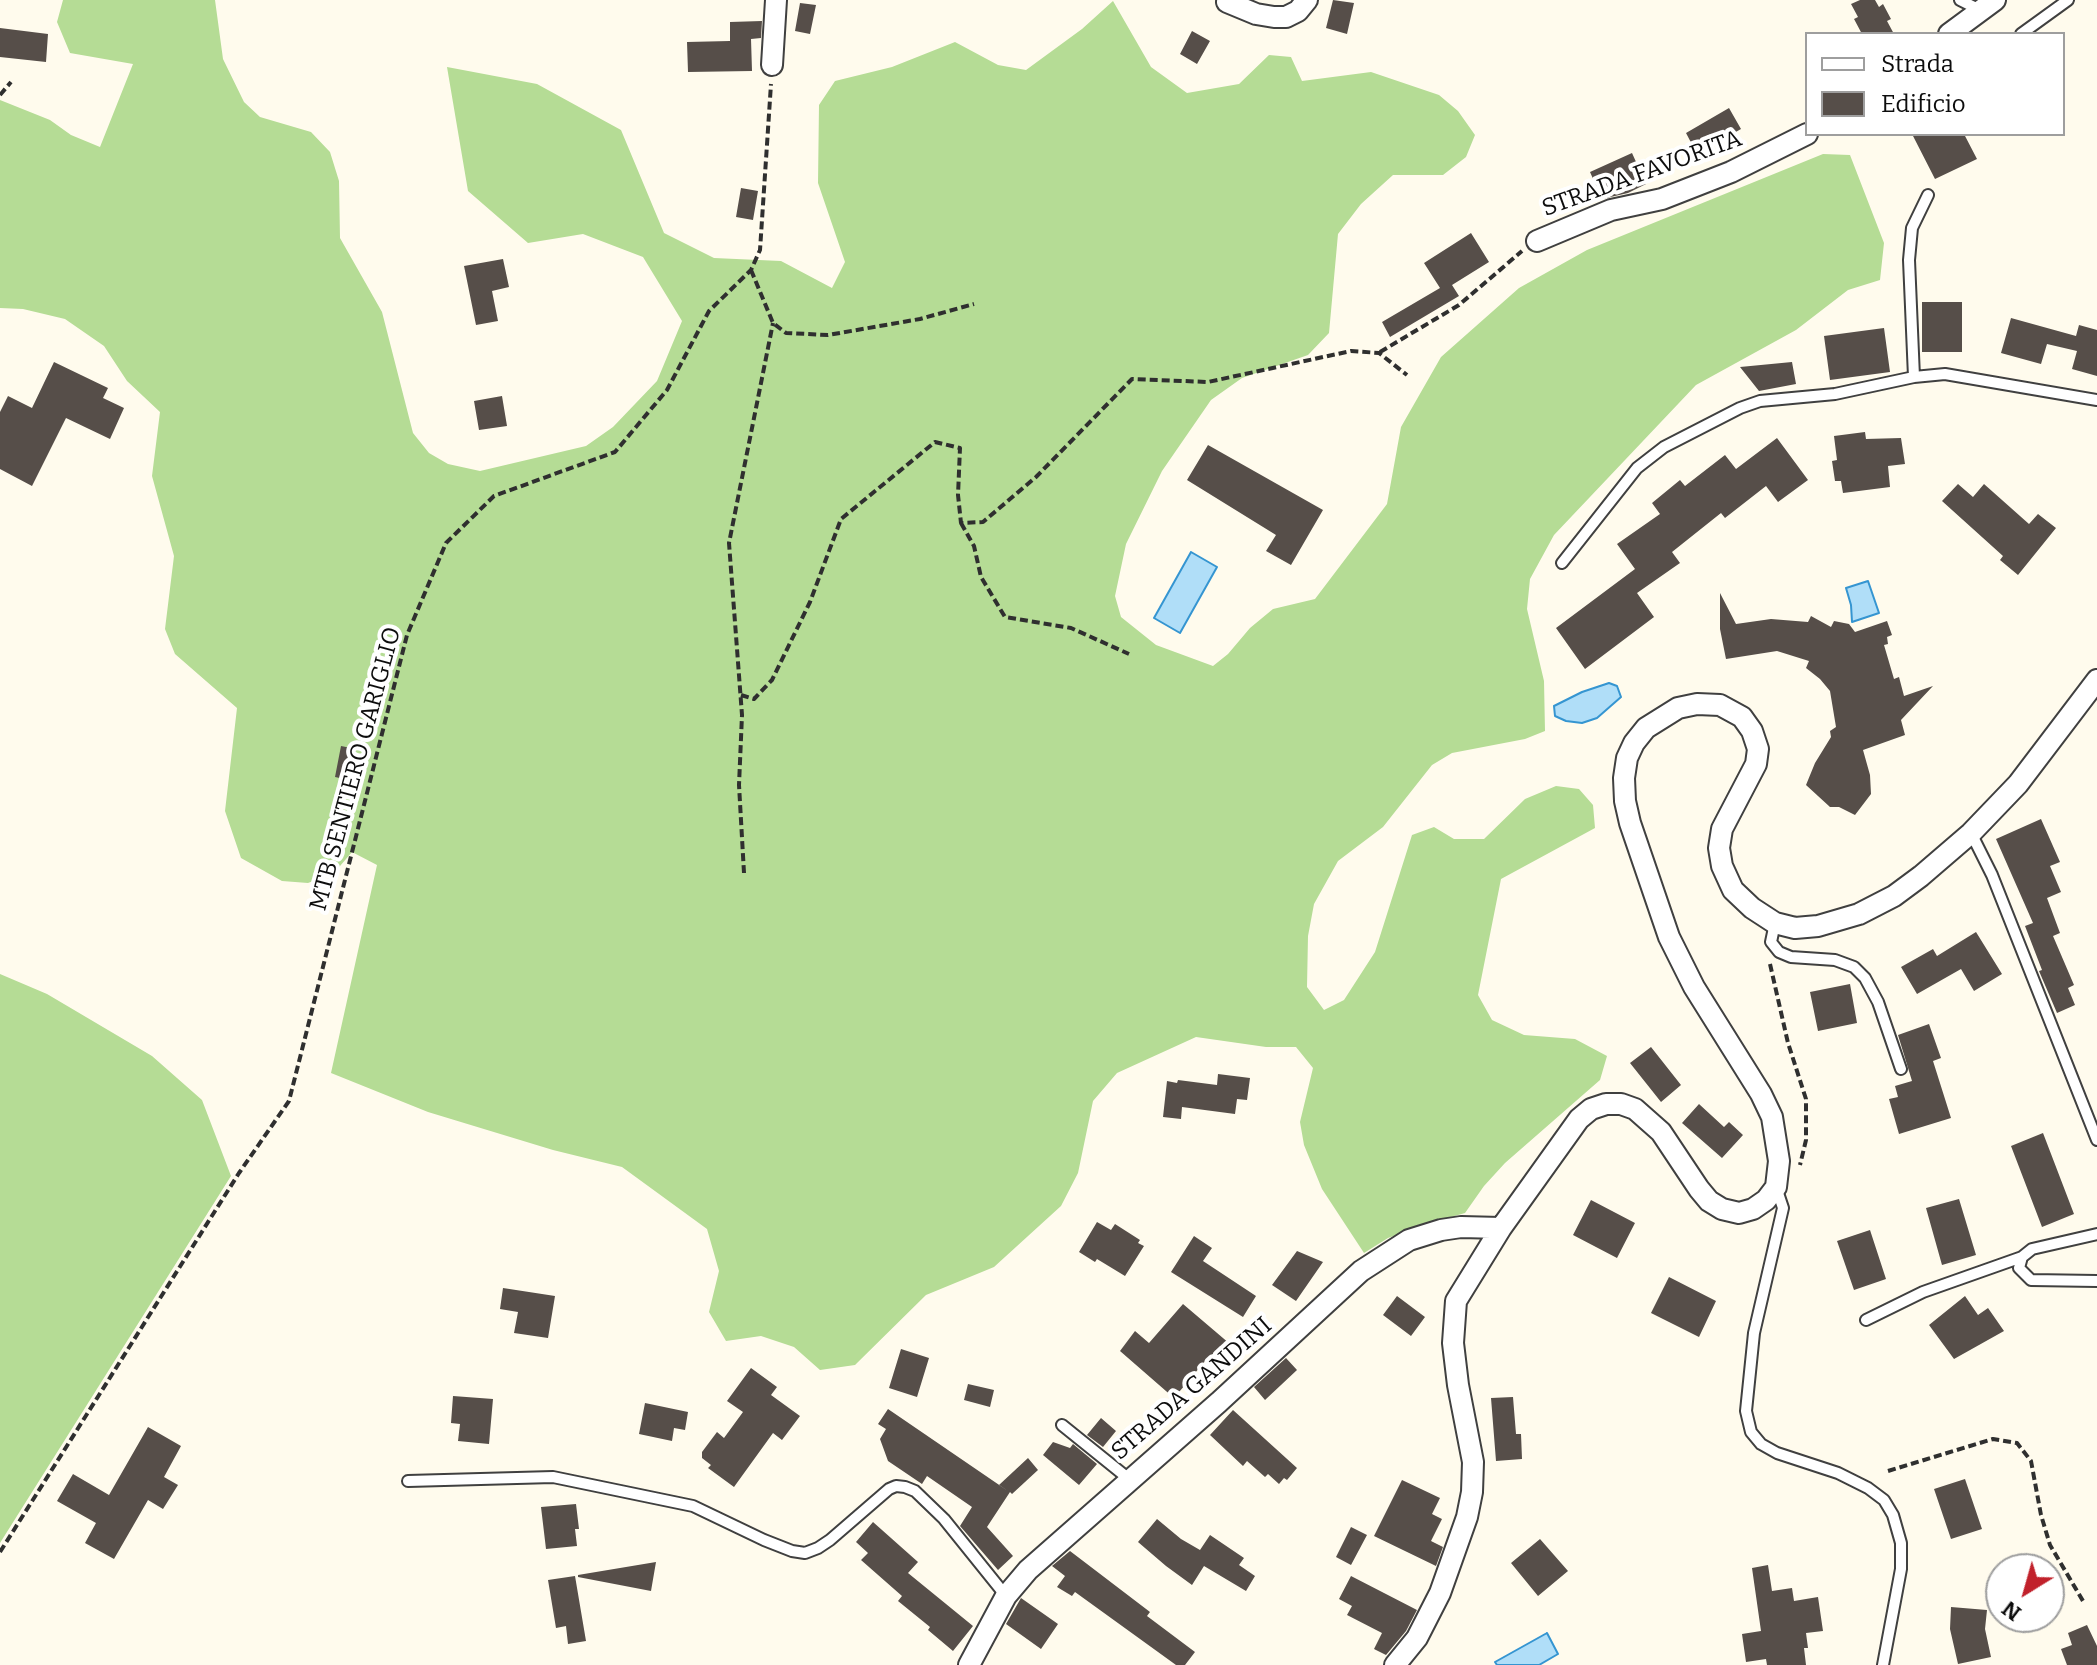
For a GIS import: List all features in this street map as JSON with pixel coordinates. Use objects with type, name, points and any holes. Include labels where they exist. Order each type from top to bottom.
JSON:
[{"type":"street","points":[[772,65],[776,0]]},
{"type":"street","points":[[1227,2],[1256,14],[1286,17],[1298,11],[1307,0]]},
{"type":"street","points":[[1952,32],[1988,5]]},
{"type":"street","name":"STRADA FAVORITA","points":[[1537,241],[1611,210],[1662,199],[1731,172],[1805,135]]},
{"type":"street","points":[[1395,1665],[1417,1638],[1440,1593],[1467,1517],[1473,1462],[1458,1385],[1456,1301],[1501,1228],[1579,1119],[1591,1109],[1606,1104],[1621,1104],[1635,1109],[1648,1118],[1709,1201],[1722,1209],[1739,1213],[1753,1209],[1766,1200],[1776,1187],[1779,1161],[1772,1117],[1761,1094],[1694,987],[1669,937],[1625,801],[1627,758],[1634,743],[1646,728],[1678,708],[1697,704],[1720,705],[1742,717],[1752,731],[1758,749],[1756,764],[1722,829],[1719,848],[1722,866],[1733,890],[1773,932],[1818,926],[1859,914],[1894,896],[1921,876],[1971,833],[2018,784],[2096,684]]},
{"type":"street","name":"STRADA GANDINI","points":[[969,1665],[1006,1596],[1028,1570],[1219,1402],[1361,1271],[1409,1240],[1441,1230],[1501,1228]]},
{"type":"lane","points":[[1960,0],[1988,5]]},
{"type":"lane","points":[[2024,32],[2068,0]]},
{"type":"lane","points":[[1914,377],[1909,260],[1912,228],[1928,195]]},
{"type":"lane","points":[[1562,563],[1637,468],[1664,447],[1760,401],[1835,394],[1914,377],[1945,374],[2097,400]]},
{"type":"lane","points":[[1971,833],[1992,875],[2097,1140]]},
{"type":"lane","points":[[1773,932],[1779,952],[1791,957],[1835,960],[1854,967],[1865,978],[1878,1002],[1901,1069]]},
{"type":"lane","points":[[1776,1187],[1783,1208],[1754,1333],[1746,1411],[1751,1432],[1761,1444],[1858,1483],[1884,1500],[1893,1515],[1901,1543],[1901,1569],[1883,1665]]},
{"type":"lane","points":[[1866,1320],[1923,1292],[2022,1257],[2032,1249],[2097,1234]]},
{"type":"lane","points":[[2022,1257],[2019,1268],[2031,1280],[2097,1281]]},
{"type":"lane","points":[[1062,1425],[1129,1479]]},
{"type":"lane","points":[[408,1481],[553,1477],[693,1506],[764,1540],[805,1553],[830,1540],[889,1489],[905,1487],[923,1498],[944,1519],[1006,1596]]},
{"type":"path","points":[[772,65],[760,250],[751,270],[773,323],[786,333],[828,335],[920,319],[974,304]]},
{"type":"path","points":[[0,95],[11,82]]},
{"type":"path","points":[[1379,353],[1459,305],[1517,254],[1537,241]]},
{"type":"path","name":"MTB SENTIERO GARIGLIO","points":[[0,1552],[239,1173],[289,1101],[407,635],[446,543],[494,496],[615,452],[667,390],[709,311],[751,270]]},
{"type":"path","points":[[744,873],[739,785],[742,715],[729,543],[773,323]]},
{"type":"path","points":[[961,523],[983,522],[1036,477],[1132,379],[1208,382],[1351,351],[1379,353],[1407,375]]},
{"type":"path","points":[[741,695],[754,699],[772,680],[810,602],[841,519],[935,442],[960,448],[958,495],[961,523],[974,546],[981,577],[1005,617],[1071,628],[1129,654]]},
{"type":"path","points":[[1773,932],[1769,961],[1788,1043],[1806,1099],[1806,1140],[1799,1171]]},
{"type":"path","points":[[1888,1471],[1993,1439],[2017,1443],[2031,1461],[2050,1545],[2083,1601]]},
{"type":"green space","points":[[63,0],[215,0],[223,59],[244,102],[260,117],[311,132],[330,152],[339,181],[340,238],[382,312],[413,433],[429,453],[448,464],[480,471],[586,446],[613,427],[657,381],[682,321],[643,257],[583,234],[528,243],[468,191],[447,67],[537,84],[621,130],[664,233],[714,258],[781,261],[832,288],[845,262],[818,183],[819,105],[835,81],[892,67],[955,42],[998,65],[1026,70],[1082,29],[1113,1],[1151,67],[1187,93],[1239,84],[1269,55],[1291,57],[1302,81],[1371,72],[1439,95],[1458,111],[1475,135],[1466,157],[1443,175],[1393,175],[1361,204],[1338,234],[1329,333],[1308,355],[1242,378],[1211,400],[1162,471],[1126,544],[1115,596],[1121,617],[1156,645],[1213,666],[1273,609],[1315,599],[1387,504],[1401,427],[1441,357],[1519,288],[1587,250],[1823,154],[1850,155],[1884,243],[1880,280],[1848,290],[1796,330],[1696,385],[1554,535],[1530,579],[1527,609],[1544,681],[1545,731],[1525,739],[1452,753],[1432,765],[1383,827],[1338,861],[1314,904],[1308,936],[1307,987],[1324,1010],[1344,1000],[1375,952],[1412,835],[1434,827],[1454,839],[1484,839],[1525,799],[1556,786],[1579,789],[1593,805],[1595,828],[1501,879],[1478,995],[1492,1020],[1524,1035],[1575,1039],[1607,1056],[1600,1080],[1505,1163],[1465,1213],[1388,1238],[1364,1253],[1322,1189],[1304,1145],[1300,1122],[1313,1068],[1296,1047],[1266,1047],[1196,1037],[1117,1073],[1093,1101],[1078,1173],[1061,1206],[994,1267],[926,1295],[855,1365],[820,1370],[794,1347],[761,1336],[726,1341],[709,1312],[719,1271],[707,1229],[622,1167],[553,1150],[428,1112],[331,1073],[377,865],[352,852],[334,873],[308,883],[282,881],[241,858],[225,811],[237,708],[175,654],[165,629],[174,556],[152,476],[160,412],[127,381],[104,346],[65,319],[23,309],[0,308],[0,100],[50,120],[71,135],[100,147],[133,64],[70,53],[57,22]]},
{"type":"green space","points":[[0,974],[47,994],[152,1056],[202,1100],[231,1176],[0,1543]]},
{"type":"water","points":[[1191,552],[1217,567],[1180,633],[1154,618]]},
{"type":"water","points":[[1868,581],[1879,613],[1852,622],[1846,588]]},
{"type":"water","points":[[1609,683],[1617,686],[1621,697],[1597,718],[1582,723],[1555,716],[1554,706]]},
{"type":"water","points":[[1547,1633],[1558,1654],[1539,1665],[1497,1665],[1495,1662]]},
{"type":"building","points":[[1333,0],[1354,3],[1347,34],[1326,28]]},
{"type":"building","points":[[1860,0],[1875,0],[1879,7],[1883,4],[1891,19],[1887,21],[1893,32],[1861,32],[1851,4]]},
{"type":"building","points":[[800,3],[816,5],[810,34],[795,31]]},
{"type":"building","points":[[762,21],[761,38],[751,39],[752,71],[688,72],[687,42],[730,41],[730,22]]},
{"type":"building","points":[[0,28],[48,34],[46,62],[0,57]]},
{"type":"building","points":[[1192,31],[1210,41],[1197,64],[1180,54]]},
{"type":"building","points":[[1729,108],[1741,129],[1697,154],[1686,133]]},
{"type":"building","points":[[1913,136],[1965,136],[1977,159],[1935,179]]},
{"type":"building","points":[[1632,153],[1646,184],[1628,193],[1602,199],[1590,172]]},
{"type":"building","points":[[741,188],[758,191],[753,220],[736,217]]},
{"type":"building","points":[[1471,233],[1489,262],[1452,285],[1459,296],[1390,337],[1382,322],[1440,288],[1424,263]]},
{"type":"building","points":[[503,259],[509,287],[492,291],[498,321],[476,325],[464,266]]},
{"type":"building","points":[[1922,302],[1962,302],[1962,352],[1922,352]]},
{"type":"building","points":[[2011,318],[2076,336],[2079,325],[2097,330],[2097,376],[2072,369],[2077,351],[2047,344],[2041,364],[2001,353]]},
{"type":"building","points":[[1884,328],[1890,372],[1830,380],[1824,336]]},
{"type":"building","points":[[54,362],[108,388],[103,398],[124,408],[110,439],[66,418],[32,486],[0,469],[0,412],[8,396],[32,408]]},
{"type":"building","points":[[1792,362],[1796,384],[1759,391],[1740,367]]},
{"type":"building","points":[[502,396],[507,426],[479,430],[474,401]]},
{"type":"building","points":[[1865,432],[1866,439],[1901,438],[1905,464],[1888,466],[1890,487],[1843,493],[1841,481],[1835,481],[1832,461],[1837,460],[1834,436]]},
{"type":"building","points":[[1777,438],[1808,480],[1778,502],[1766,486],[1725,518],[1721,513],[1672,552],[1680,563],[1637,593],[1654,617],[1585,669],[1556,628],[1635,569],[1617,544],[1660,514],[1652,503],[1680,480],[1685,486],[1725,455],[1736,469]]},
{"type":"building","points":[[1208,445],[1323,510],[1291,565],[1266,551],[1276,535],[1187,480]]},
{"type":"building","points":[[1958,484],[1973,497],[1984,484],[2029,524],[2038,514],[2056,528],[2018,575],[2000,560],[2003,556],[1942,501]]},
{"type":"building","points":[[1720,593],[1736,624],[1771,619],[1808,622],[1811,616],[1831,627],[1834,621],[1849,624],[1855,632],[1887,621],[1892,635],[1887,637],[1888,644],[1884,645],[1894,679],[1899,677],[1904,696],[1933,686],[1901,720],[1905,735],[1863,750],[1870,775],[1871,794],[1855,815],[1839,807],[1830,807],[1806,785],[1831,737],[1830,731],[1836,727],[1830,691],[1806,668],[1809,661],[1777,651],[1726,659],[1720,629]]},
{"type":"building","points":[[341,746],[356,749],[349,780],[335,777]]},
{"type":"building","points":[[2041,819],[2060,862],[2050,866],[2061,892],[2047,898],[2060,933],[2053,936],[2074,985],[2068,988],[2075,1005],[2057,1013],[2025,926],[2033,923],[1996,839]]},
{"type":"building","points":[[1976,932],[2002,974],[1974,991],[1961,969],[1917,994],[1901,967],[1933,949],[1937,956]]},
{"type":"building","points":[[1850,984],[1857,1023],[1818,1031],[1810,992]]},
{"type":"building","points":[[1929,1024],[1941,1058],[1933,1061],[1951,1118],[1899,1134],[1889,1099],[1898,1097],[1895,1086],[1912,1081],[1898,1035]]},
{"type":"building","points":[[1651,1047],[1681,1085],[1661,1102],[1630,1063]]},
{"type":"building","points":[[1218,1074],[1250,1078],[1247,1100],[1237,1099],[1235,1114],[1182,1107],[1181,1119],[1163,1117],[1167,1081],[1217,1085]]},
{"type":"building","points":[[1699,1104],[1724,1127],[1729,1122],[1743,1135],[1722,1158],[1682,1123]]},
{"type":"building","points":[[2043,1133],[2074,1214],[2042,1227],[2011,1146]]},
{"type":"building","points":[[1959,1199],[1976,1255],[1942,1265],[1926,1208]]},
{"type":"building","points":[[1591,1200],[1635,1223],[1617,1258],[1573,1235]]},
{"type":"building","points":[[1097,1222],[1111,1230],[1115,1224],[1144,1246],[1125,1276],[1079,1252]]},
{"type":"building","points":[[1870,1230],[1886,1279],[1854,1290],[1837,1241]]},
{"type":"building","points":[[1194,1236],[1212,1248],[1203,1261],[1256,1296],[1243,1317],[1171,1272]]},
{"type":"building","points":[[1297,1251],[1323,1262],[1296,1301],[1272,1285]]},
{"type":"building","points":[[1669,1277],[1716,1301],[1699,1337],[1651,1313]]},
{"type":"building","points":[[503,1288],[555,1296],[548,1338],[514,1333],[518,1312],[500,1309]]},
{"type":"building","points":[[1397,1296],[1425,1317],[1411,1336],[1383,1315]]},
{"type":"building","points":[[1965,1296],[1978,1315],[1988,1308],[2004,1331],[1954,1359],[1929,1325]]},
{"type":"building","points":[[1183,1304],[1230,1344],[1220,1356],[1215,1352],[1206,1360],[1174,1398],[1120,1351],[1135,1331],[1149,1343]]},
{"type":"building","points":[[901,1349],[929,1358],[917,1397],[889,1388]]},
{"type":"building","points":[[1286,1358],[1297,1370],[1265,1400],[1254,1387]]},
{"type":"building","points":[[751,1368],[777,1387],[771,1395],[800,1416],[782,1440],[773,1433],[734,1487],[708,1468],[711,1465],[702,1458],[702,1452],[717,1432],[724,1438],[743,1412],[727,1401]]},
{"type":"building","points":[[968,1384],[994,1390],[990,1407],[964,1400]]},
{"type":"building","points":[[453,1396],[493,1399],[489,1444],[458,1441],[460,1424],[451,1423]]},
{"type":"building","points":[[1513,1397],[1516,1434],[1521,1434],[1522,1459],[1496,1461],[1491,1398]]},
{"type":"building","points":[[645,1403],[688,1412],[685,1430],[674,1428],[672,1441],[639,1434]]},
{"type":"building","points":[[888,1409],[999,1485],[1028,1458],[1038,1470],[1012,1494],[1010,1492],[987,1527],[1013,1556],[998,1570],[960,1526],[972,1507],[927,1476],[922,1484],[888,1461],[880,1439],[886,1429],[878,1424]]},
{"type":"building","points":[[1233,1410],[1297,1468],[1287,1480],[1284,1478],[1279,1484],[1268,1474],[1265,1477],[1247,1461],[1243,1466],[1210,1435]]},
{"type":"building","points":[[1101,1418],[1116,1431],[1103,1447],[1087,1435]]},
{"type":"building","points":[[148,1427],[181,1446],[164,1477],[178,1485],[163,1509],[148,1500],[114,1559],[85,1543],[96,1523],[57,1501],[73,1474],[109,1495]]},
{"type":"building","points":[[1053,1442],[1070,1448],[1073,1444],[1097,1464],[1079,1485],[1043,1455]]},
{"type":"building","points":[[1965,1479],[1982,1529],[1951,1539],[1934,1489]]},
{"type":"building","points":[[1402,1480],[1440,1498],[1432,1514],[1442,1519],[1431,1541],[1443,1547],[1436,1566],[1374,1536]]},
{"type":"building","points":[[576,1504],[579,1529],[575,1529],[577,1546],[546,1549],[541,1507]]},
{"type":"building","points":[[1157,1519],[1200,1550],[1210,1535],[1244,1558],[1239,1565],[1255,1576],[1246,1591],[1204,1566],[1192,1585],[1166,1566],[1138,1542]]},
{"type":"building","points":[[873,1522],[918,1562],[908,1573],[973,1626],[953,1651],[898,1601],[902,1596],[861,1560],[868,1553],[856,1542]]},
{"type":"building","points":[[1351,1527],[1367,1535],[1351,1565],[1336,1557]]},
{"type":"building","points":[[1540,1539],[1568,1571],[1538,1596],[1511,1563]]},
{"type":"building","points":[[1070,1551],[1150,1612],[1147,1616],[1195,1652],[1185,1665],[1176,1665],[1075,1592],[1072,1596],[1057,1587],[1065,1576],[1052,1566]]},
{"type":"building","points":[[656,1562],[651,1591],[578,1577],[578,1575]]},
{"type":"building","points":[[1768,1565],[1772,1591],[1792,1588],[1794,1601],[1818,1597],[1823,1631],[1806,1633],[1806,1665],[1767,1665],[1766,1659],[1746,1662],[1742,1634],[1761,1631],[1752,1568]]},
{"type":"building","points":[[575,1576],[586,1641],[568,1644],[566,1626],[556,1628],[548,1580]]},
{"type":"building","points":[[1351,1576],[1417,1610],[1406,1631],[1386,1655],[1374,1649],[1382,1633],[1347,1615],[1352,1606],[1339,1599]]},
{"type":"building","points":[[1021,1598],[1058,1624],[1041,1649],[1006,1624]]},
{"type":"building","points":[[1951,1607],[1985,1610],[1985,1633],[1991,1657],[1958,1664],[1950,1629]]},
{"type":"building","points":[[2087,1625],[2097,1646],[2097,1665],[2067,1665],[2061,1649],[2072,1645],[2068,1633]]}]
